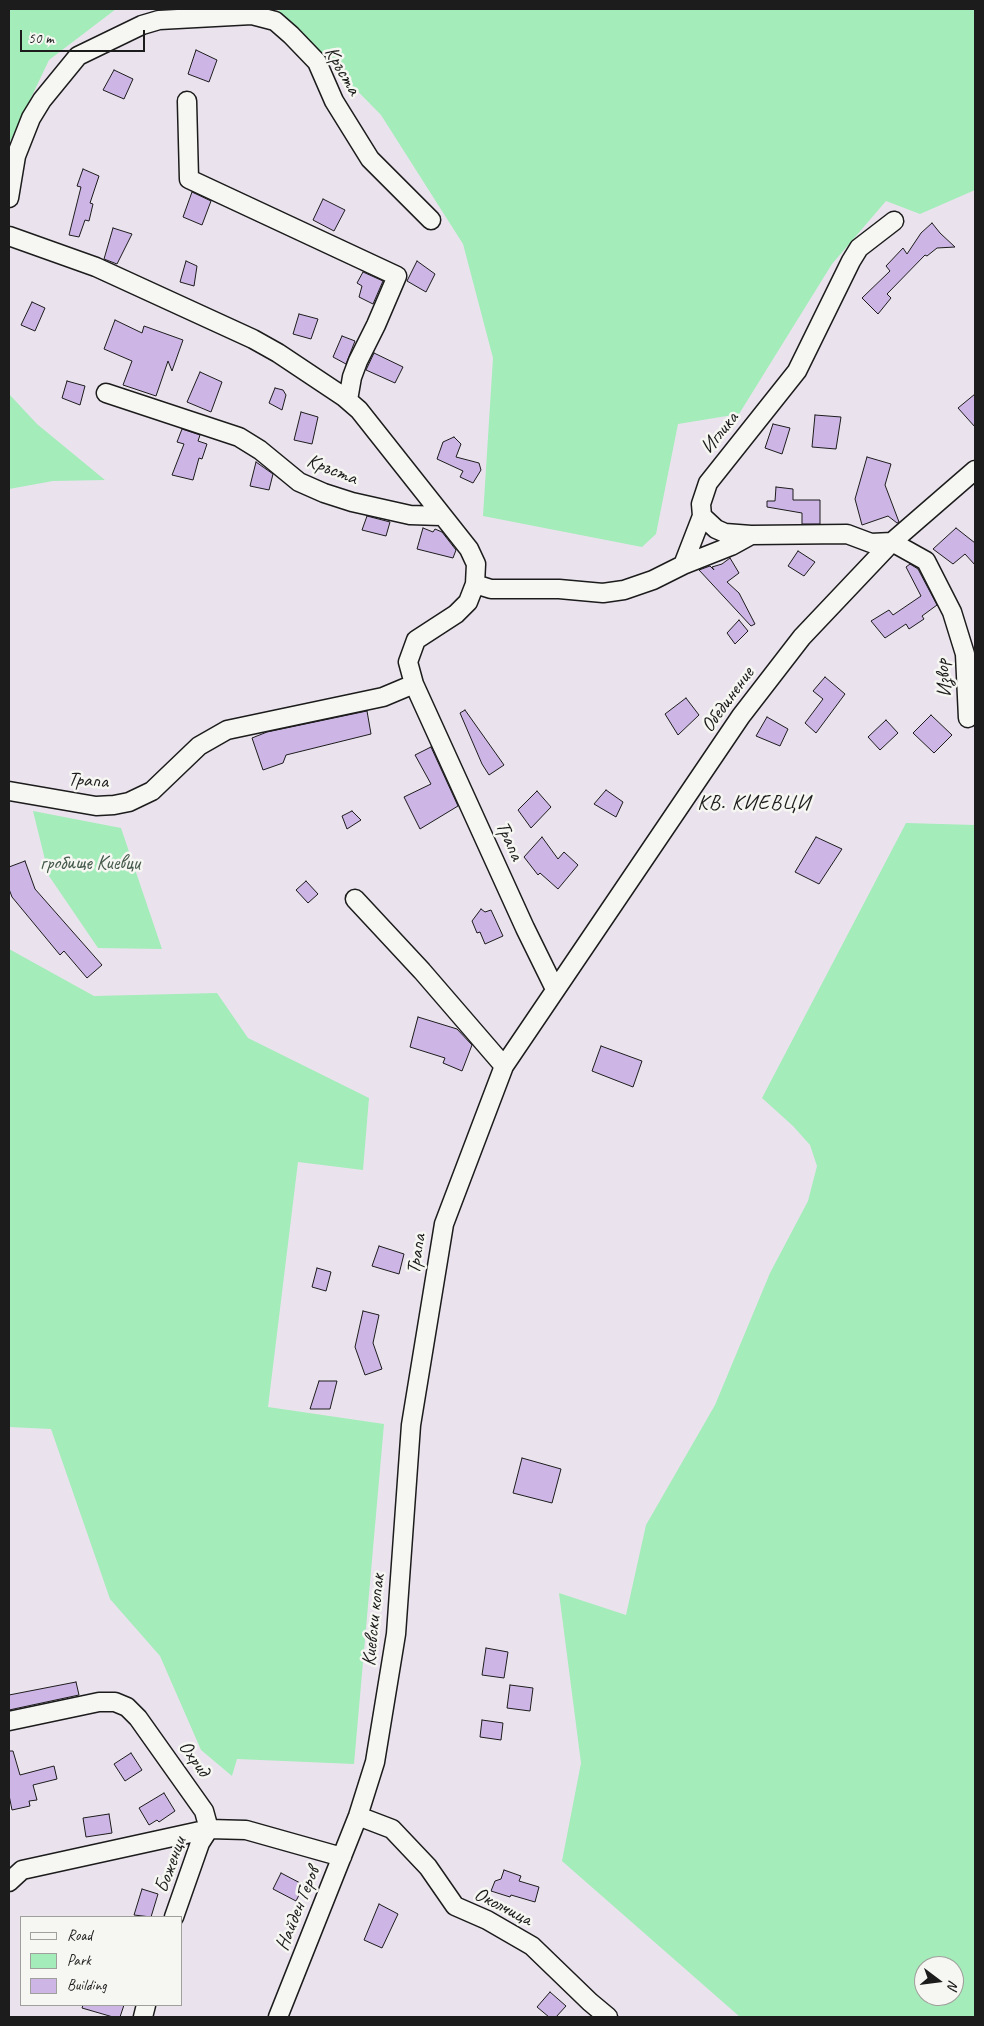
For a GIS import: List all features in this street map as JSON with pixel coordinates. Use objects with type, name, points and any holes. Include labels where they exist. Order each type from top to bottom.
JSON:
[{"type":"street","name":"Кръста","points":[[9,198],[16,156],[31,118],[42,100],[78,56],[142,25],[160,20],[252,15],[275,21],[291,34],[317,62],[334,101],[370,158],[431,220]]},
{"type":"street","points":[[187,100],[189,179],[397,276],[384,308],[358,361],[352,377],[348,400]]},
{"type":"street","name":"Иглика","points":[[683,565],[702,516],[701,504],[708,483],[805,359],[851,261],[859,248],[894,221]]},
{"type":"street","points":[[9,236],[96,268],[252,339],[278,353],[348,400],[365,418],[468,548],[476,564],[475,584],[468,602],[456,614],[416,640],[408,662],[414,684]]},
{"type":"street","name":"Кръста","points":[[106,393],[239,437],[260,450],[299,482],[324,493],[352,502],[410,515],[441,516]]},
{"type":"street","name":"Обединение","points":[[555,989],[653,848],[741,716],[802,637],[892,542],[975,470]]},
{"type":"street","points":[[702,516],[709,524],[720,531],[735,534],[847,534],[871,543],[892,542]]},
{"type":"street","points":[[475,584],[491,589],[559,589],[603,593],[624,590],[654,580],[683,565],[731,546],[751,535]]},
{"type":"street","name":"Извор","points":[[892,542],[926,561],[952,612],[965,654],[968,718]]},
{"type":"street","name":"Трапа","points":[[9,791],[96,806],[129,802],[152,791],[198,746],[228,730],[383,697],[414,684],[525,928],[555,989],[504,1066],[444,1224],[411,1425]]},
{"type":"street","points":[[355,899],[422,971],[504,1066]]},
{"type":"street","name":"Киевски копак","points":[[358,1816],[375,1762],[396,1634],[411,1425]]},
{"type":"street","name":"Охрид","points":[[9,1721],[99,1702],[115,1702],[127,1706],[138,1718],[204,1811],[209,1829]]},
{"type":"street","name":"Найден Геров","points":[[278,2017],[358,1816]]},
{"type":"street","name":"Околчица","points":[[358,1816],[392,1829],[428,1867],[455,1906],[487,1920],[532,1946],[608,2017]]},
{"type":"street","points":[[9,1882],[22,1870],[209,1829],[246,1830],[342,1857]]},
{"type":"street","name":"Боженци","points":[[174,1916],[200,1843],[209,1829]]},
{"type":"green space","points":[[9,9],[116,9],[49,60],[9,144]]},
{"type":"green space","points":[[277,9],[975,9],[975,190],[920,214],[886,201],[832,264],[739,414],[678,424],[656,534],[642,547],[483,516],[493,358],[463,244],[381,115]]},
{"type":"green space","points":[[9,394],[37,424],[105,480],[53,481],[9,489]]},
{"type":"green space","name":"гробище Киевци","points":[[33,811],[121,828],[162,949],[98,948],[49,876]]},
{"type":"green space","points":[[906,823],[975,825],[975,2017],[740,2017],[562,1861],[581,1763],[559,1593],[626,1615],[646,1525],[715,1405],[770,1273],[808,1201],[817,1166],[810,1145],[793,1126],[762,1098]]},
{"type":"green space","points":[[9,949],[94,996],[217,993],[248,1038],[369,1098],[363,1170],[298,1162],[268,1407],[384,1424],[354,1764],[237,1759],[232,1776],[201,1750],[160,1656],[110,1599],[51,1429],[9,1427]]},
{"type":"building","points":[[196,50],[217,60],[209,82],[188,74]]},
{"type":"building","points":[[114,70],[133,79],[124,99],[103,90]]},
{"type":"building","points":[[83,169],[99,176],[90,203],[93,204],[89,221],[85,220],[79,237],[69,235],[81,187],[77,186]]},
{"type":"building","points":[[192,192],[211,201],[202,225],[183,217]]},
{"type":"building","points":[[323,199],[345,210],[334,231],[313,220]]},
{"type":"building","points":[[932,223],[955,247],[937,248],[927,256],[925,255],[887,294],[891,298],[878,314],[862,298],[890,271],[886,266],[903,248],[907,254],[921,233]]},
{"type":"building","points":[[113,228],[132,234],[117,264],[104,259]]},
{"type":"building","points":[[186,261],[197,266],[194,286],[180,282]]},
{"type":"building","points":[[417,261],[435,274],[426,292],[407,281]]},
{"type":"building","points":[[363,272],[383,281],[373,304],[359,297],[362,286],[357,283]]},
{"type":"building","points":[[32,302],[45,308],[35,331],[21,325]]},
{"type":"building","points":[[299,314],[318,319],[311,339],[293,334]]},
{"type":"building","points":[[115,320],[142,333],[144,326],[183,340],[172,371],[168,361],[156,396],[123,385],[132,361],[104,349]]},
{"type":"building","points":[[342,336],[355,341],[346,364],[333,357]]},
{"type":"building","points":[[374,353],[403,367],[395,383],[366,370]]},
{"type":"building","points":[[200,372],[222,382],[211,412],[187,402]]},
{"type":"building","points":[[67,381],[85,386],[80,405],[62,398]]},
{"type":"building","points":[[275,388],[283,390],[286,395],[282,410],[269,403]]},
{"type":"building","points":[[975,394],[975,427],[958,408]]},
{"type":"building","points":[[301,412],[318,417],[312,444],[294,440]]},
{"type":"building","points":[[815,415],[841,417],[836,449],[812,447]]},
{"type":"building","points":[[773,424],[790,428],[782,454],[765,448]]},
{"type":"building","points":[[182,429],[200,435],[198,441],[207,444],[202,459],[199,458],[193,480],[172,475],[184,444],[177,442]]},
{"type":"building","points":[[454,437],[461,444],[456,457],[479,463],[481,470],[473,483],[460,477],[463,471],[437,459],[443,442]]},
{"type":"building","points":[[867,457],[891,464],[885,485],[899,522],[897,523],[888,516],[862,525],[855,499]]},
{"type":"building","points":[[256,462],[273,474],[269,490],[250,486]]},
{"type":"building","points":[[776,487],[793,489],[793,500],[820,500],[820,524],[802,524],[802,513],[767,507],[767,501],[775,501]]},
{"type":"building","points":[[367,516],[390,522],[386,536],[362,530]]},
{"type":"building","points":[[423,528],[433,532],[435,529],[442,532],[456,550],[453,558],[417,549]]},
{"type":"building","points":[[956,528],[975,543],[975,565],[965,554],[953,564],[933,549]]},
{"type":"building","points":[[798,551],[815,562],[804,576],[788,566]]},
{"type":"building","points":[[730,558],[739,573],[727,582],[739,593],[755,624],[751,626],[699,570],[710,566],[714,570],[712,567],[722,564]]},
{"type":"building","points":[[910,564],[918,569],[937,605],[922,616],[924,619],[909,629],[906,624],[885,638],[871,621],[889,610],[893,615],[921,596],[906,567]]},
{"type":"building","points":[[739,620],[748,631],[735,644],[727,633]]},
{"type":"building","points":[[825,677],[845,694],[816,733],[805,723],[823,699],[813,691]]},
{"type":"building","points":[[686,698],[699,715],[678,735],[665,714]]},
{"type":"building","points":[[465,710],[504,765],[489,775],[482,764],[460,713]]},
{"type":"building","points":[[367,711],[371,734],[286,755],[283,763],[263,770],[252,738],[267,732]]},
{"type":"building","points":[[931,715],[952,735],[934,753],[913,733]]},
{"type":"building","points":[[767,717],[788,729],[780,746],[756,736]]},
{"type":"building","points":[[886,720],[898,733],[880,750],[868,737]]},
{"type":"building","points":[[431,747],[458,806],[420,829],[404,797],[431,784],[415,755]]},
{"type":"building","points":[[606,790],[623,802],[616,817],[594,804]]},
{"type":"building","points":[[537,791],[551,807],[531,828],[518,810]]},
{"type":"building","points":[[352,811],[361,820],[347,829],[342,816]]},
{"type":"building","points":[[542,837],[558,859],[564,852],[578,865],[558,889],[540,873],[538,875],[524,857]]},
{"type":"building","points":[[816,837],[842,849],[819,884],[795,872]]},
{"type":"building","points":[[25,861],[35,889],[102,965],[87,978],[64,951],[60,955],[12,897],[9,889],[9,867]]},
{"type":"building","points":[[306,881],[318,894],[308,903],[296,890]]},
{"type":"building","points":[[481,909],[485,912],[491,910],[503,936],[485,944],[480,932],[477,933],[472,921]]},
{"type":"building","points":[[418,1017],[457,1029],[472,1045],[462,1071],[443,1063],[445,1058],[410,1047]]},
{"type":"building","points":[[601,1046],[642,1061],[633,1087],[592,1071]]},
{"type":"building","points":[[379,1246],[404,1254],[399,1274],[372,1266]]},
{"type":"building","points":[[317,1268],[331,1272],[326,1291],[312,1287]]},
{"type":"building","points":[[363,1311],[379,1315],[373,1343],[382,1369],[365,1375],[355,1347]]},
{"type":"building","points":[[319,1381],[337,1381],[330,1409],[310,1409]]},
{"type":"building","points":[[522,1458],[561,1469],[552,1503],[513,1493]]},
{"type":"building","points":[[486,1648],[508,1652],[504,1678],[482,1675]]},
{"type":"building","points":[[76,1682],[79,1695],[9,1710],[9,1695]]},
{"type":"building","points":[[510,1685],[533,1688],[530,1711],[507,1708]]},
{"type":"building","points":[[482,1720],[503,1723],[501,1740],[480,1737]]},
{"type":"building","points":[[9,1751],[13,1751],[20,1775],[54,1766],[57,1779],[33,1785],[37,1800],[29,1801],[30,1806],[12,1810],[9,1795]]},
{"type":"building","points":[[131,1753],[142,1770],[125,1781],[114,1764]]},
{"type":"building","points":[[164,1793],[175,1811],[159,1822],[157,1820],[149,1825],[139,1808]]},
{"type":"building","points":[[109,1814],[112,1833],[86,1837],[83,1818]]},
{"type":"building","points":[[504,1870],[521,1876],[519,1881],[539,1887],[535,1902],[491,1891],[495,1881],[501,1879]]},
{"type":"building","points":[[281,1873],[304,1885],[296,1901],[273,1889]]},
{"type":"building","points":[[142,1889],[158,1894],[151,1916],[134,1915]]},
{"type":"building","points":[[379,1904],[398,1914],[382,1948],[364,1940]]},
{"type":"building","points":[[550,1992],[566,2006],[556,2017],[549,2017],[537,2007]]},
{"type":"building","points":[[83,2006],[124,2006],[120,2017],[113,2017],[82,2008]]},
{"type":"district","name":"КВ. КИЕВЦИ","points":[[754,803]]}]
